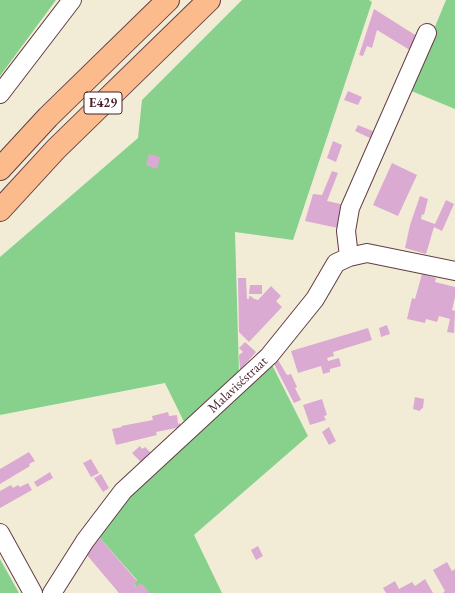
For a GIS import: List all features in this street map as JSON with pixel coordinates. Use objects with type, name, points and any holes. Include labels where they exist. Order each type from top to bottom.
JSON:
[{"type":"highway","name":"E429","points":[[0,169],[48,118],[168,0]]},
{"type":"highway","name":"E429","points":[[0,210],[56,149],[209,0]]},
{"type":"street","points":[[0,94],[72,0]]},
{"type":"street","points":[[349,257],[346,231],[350,208],[427,33]]},
{"type":"street","name":"Malaviséstraat","points":[[52,593],[85,541],[123,491],[269,356],[315,299],[336,263],[349,257],[367,253],[455,270]]},
{"type":"street","points":[[0,533],[32,593]]},
{"type":"green space","points":[[0,0],[56,0],[0,76]]},
{"type":"green space","points":[[242,0],[369,0],[372,2],[293,240],[235,232],[239,372],[186,426],[165,383],[0,415],[0,257],[138,138],[142,100]]},
{"type":"green space","points":[[446,0],[455,0],[455,109],[409,90]]},
{"type":"green space","points":[[272,365],[308,436],[194,535],[222,593],[142,593],[134,584],[137,580],[99,537],[148,474]]},
{"type":"green space","points":[[0,559],[19,593],[0,593]]},
{"type":"building","points":[[374,9],[420,38],[413,52],[377,30],[372,48],[367,46],[363,56],[359,55]]},
{"type":"building","points":[[348,91],[362,97],[358,105],[344,100]]},
{"type":"building","points":[[358,125],[375,132],[372,139],[355,131]]},
{"type":"building","points":[[333,141],[342,145],[336,162],[327,158]]},
{"type":"building","points":[[149,154],[160,157],[157,169],[146,165]]},
{"type":"building","points":[[392,163],[417,175],[398,216],[373,205]]},
{"type":"building","points":[[332,171],[338,173],[327,201],[345,205],[338,228],[305,221],[313,194],[322,195]]},
{"type":"building","points":[[420,196],[428,199],[424,215],[422,214],[421,219],[435,224],[446,200],[454,204],[442,231],[434,227],[426,254],[405,248],[410,225]]},
{"type":"building","points":[[422,274],[436,278],[435,282],[455,287],[455,297],[452,310],[455,311],[454,333],[447,332],[450,319],[439,316],[437,322],[426,319],[425,323],[407,319],[412,298],[415,299]]},
{"type":"building","points":[[238,278],[246,278],[247,299],[249,299],[249,296],[258,300],[271,286],[281,296],[276,301],[282,307],[249,342],[239,332]]},
{"type":"building","points":[[250,285],[262,285],[262,294],[249,294]]},
{"type":"building","points":[[387,325],[390,334],[381,337],[379,328]]},
{"type":"building","points":[[368,328],[372,340],[333,352],[334,356],[327,358],[328,361],[339,358],[341,366],[330,369],[330,372],[323,374],[321,366],[298,373],[291,351]]},
{"type":"building","points":[[245,342],[256,352],[240,370],[239,355],[243,352],[239,348]]},
{"type":"building","points":[[278,360],[287,375],[291,374],[297,387],[295,388],[301,400],[294,403],[273,362]]},
{"type":"building","points":[[415,397],[424,399],[423,408],[420,411],[413,409]]},
{"type":"building","points":[[322,399],[327,415],[324,416],[326,420],[310,425],[303,405]]},
{"type":"building","points":[[168,412],[169,416],[177,415],[178,424],[180,423],[181,427],[156,432],[157,435],[116,445],[112,429],[153,420],[152,416]]},
{"type":"building","points":[[329,427],[336,441],[329,445],[322,432]]},
{"type":"building","points":[[140,446],[142,449],[145,447],[152,454],[142,463],[132,453]]},
{"type":"building","points":[[29,452],[35,461],[29,464],[30,466],[0,484],[0,469]]},
{"type":"building","points":[[91,459],[99,473],[91,477],[83,463]]},
{"type":"building","points":[[50,472],[53,478],[37,487],[34,482]]},
{"type":"building","points":[[101,474],[109,488],[103,492],[94,478]]},
{"type":"building","points":[[28,483],[32,490],[0,508],[0,491],[11,485],[13,488],[18,485],[20,487]]},
{"type":"building","points":[[99,537],[137,581],[134,584],[136,587],[141,583],[150,593],[119,593],[86,554]]},
{"type":"building","points":[[258,546],[263,556],[256,560],[251,550]]},
{"type":"building","points":[[447,562],[452,571],[455,569],[455,593],[443,593],[445,591],[433,570]]},
{"type":"building","points":[[425,579],[433,593],[386,593],[383,588],[395,581],[399,589],[412,582],[415,586]]}]
